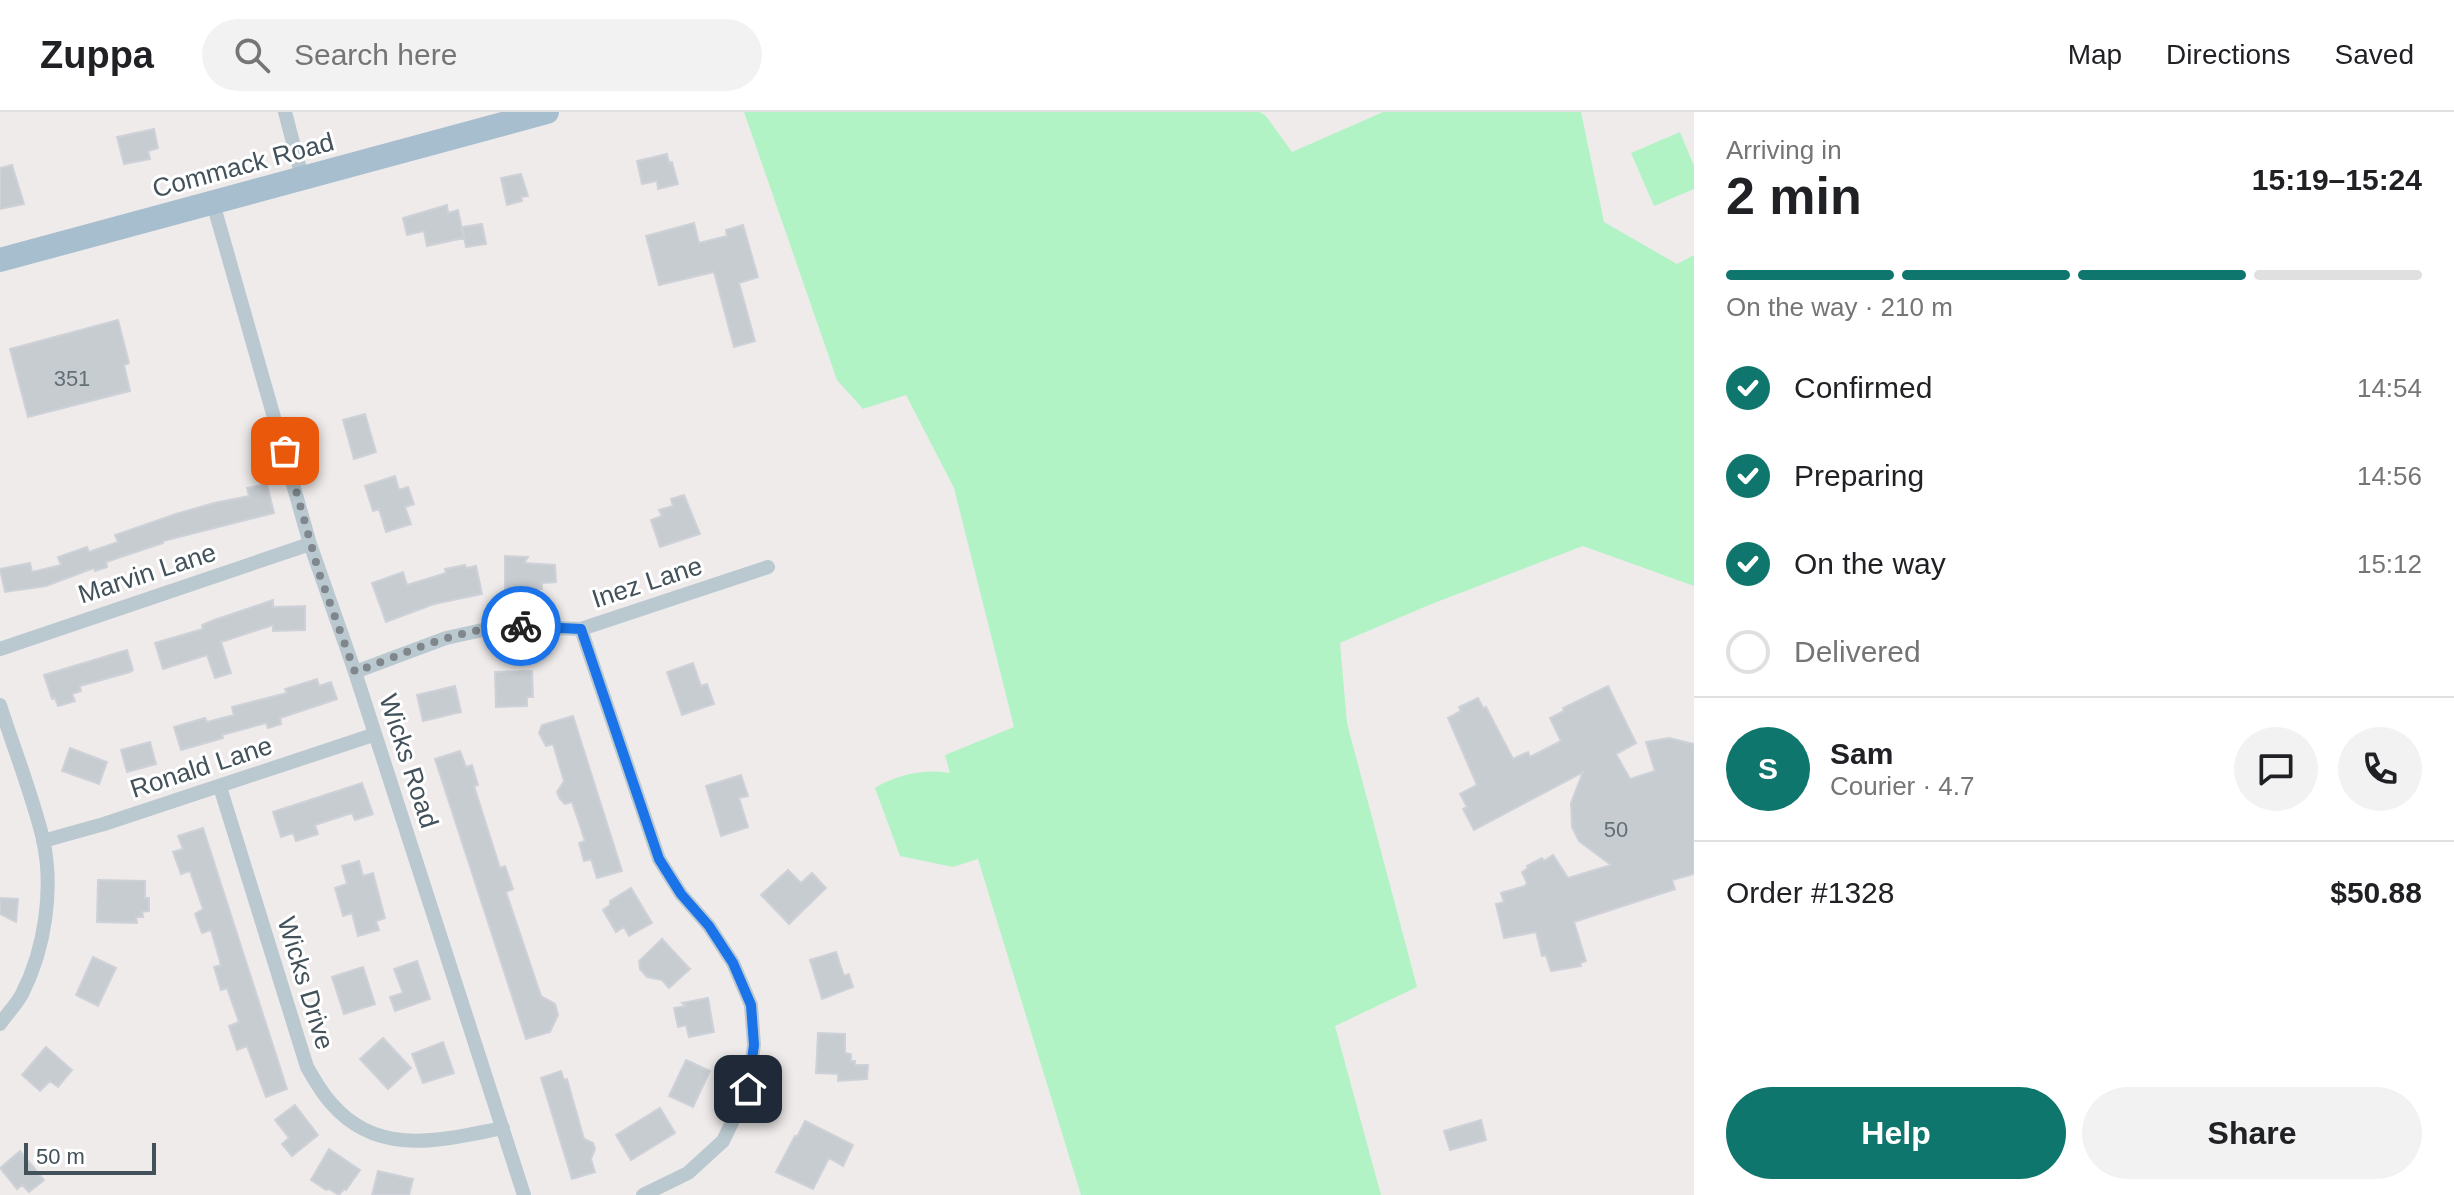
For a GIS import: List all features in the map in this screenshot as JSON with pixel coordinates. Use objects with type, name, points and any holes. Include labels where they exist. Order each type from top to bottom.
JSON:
[{"type":"main road","name":"Commack Road","points":[[0,260],[547,112]]},
{"type":"street","points":[[285,112],[302,177]]},
{"type":"street","name":"Wicks Road","points":[[213,203],[310,544],[355,672],[524,1195]]},
{"type":"street","name":"Marvin Lane","points":[[0,649],[310,544]]},
{"type":"street","name":"Inez Lane","points":[[355,672],[446,638],[501,626],[581,629],[768,567]]},
{"type":"street","points":[[581,629],[659,859],[733,963],[751,1005],[754,1045],[748,1089],[723,1141],[688,1173],[643,1195]]},
{"type":"street","points":[[0,705],[43,841],[46,911],[38,958],[21,997],[0,1024]]},
{"type":"street","name":"Ronald Lane","points":[[43,841],[220,787],[373,735]]},
{"type":"street","name":"Wicks Drive","points":[[220,787],[307,1067],[331,1103],[357,1127],[393,1140],[425,1142],[503,1128]]},
{"type":"green space","points":[[744,112],[1260,112],[1292,152],[1383,112],[1581,112],[1604,222],[1677,264],[1694,255],[1694,586],[1583,546],[1340,643],[1347,723],[1417,987],[1335,1026],[1381,1195],[1081,1195],[978,859],[953,867],[900,856],[875,788],[911,774],[931,771],[950,773],[945,755],[1014,727],[954,488],[906,395],[863,409],[837,380]]},
{"type":"green space","points":[[1680,132],[1694,166],[1694,189],[1654,206],[1631,153]]},
{"type":"building","points":[[154,129],[158,148],[148,151],[150,159],[124,164],[117,137]]},
{"type":"building","points":[[667,154],[678,184],[658,189],[657,181],[642,184],[637,161]]},
{"type":"building","points":[[12,165],[24,204],[0,209],[0,168]]},
{"type":"building","points":[[521,174],[528,196],[507,205],[501,178]]},
{"type":"building","points":[[447,205],[448,213],[458,210],[464,238],[427,246],[424,231],[407,235],[403,218]]},
{"type":"building","points":[[694,223],[699,243],[727,236],[726,230],[743,225],[758,277],[739,283],[755,341],[734,347],[714,272],[659,285],[646,236]]},
{"type":"building","points":[[482,224],[486,244],[466,247],[462,227]]},
{"type":"building","points":[[118,320],[129,363],[124,365],[130,391],[28,417],[10,349]]},
{"type":"building","points":[[365,414],[376,452],[354,459],[343,420]]},
{"type":"building","points":[[395,476],[399,490],[408,487],[414,504],[405,507],[411,524],[386,532],[379,509],[373,511],[365,486]]},
{"type":"building","points":[[267,484],[274,513],[163,541],[106,562],[107,567],[95,571],[94,568],[46,586],[5,592],[0,569],[30,563],[32,572],[61,565],[58,557],[87,547],[89,552],[118,542],[115,535],[176,514],[249,496],[247,488]]},
{"type":"building","points":[[684,495],[700,534],[660,547],[651,520],[662,516],[659,510],[673,506],[671,499]]},
{"type":"building","points":[[505,556],[528,557],[524,563],[555,565],[556,582],[542,583],[542,589],[505,590]]},
{"type":"building","points":[[465,565],[466,568],[476,566],[482,594],[434,604],[386,622],[372,583],[403,572],[407,585],[446,573],[445,569]]},
{"type":"building","points":[[273,600],[273,607],[305,606],[305,630],[273,631],[273,625],[221,642],[231,673],[215,678],[207,655],[163,669],[155,643],[203,629],[202,625],[214,620]]},
{"type":"building","points":[[127,650],[133,670],[130,672],[80,686],[81,691],[72,694],[75,701],[58,706],[55,698],[52,699],[44,675]]},
{"type":"building","points":[[693,663],[701,686],[707,684],[714,704],[682,715],[667,672]]},
{"type":"building","points":[[532,671],[533,697],[527,697],[527,706],[496,707],[495,672]]},
{"type":"building","points":[[317,679],[319,686],[331,682],[337,699],[280,718],[281,724],[268,728],[266,723],[181,750],[174,727],[205,718],[207,722],[234,715],[232,707],[287,693],[285,689]]},
{"type":"building","points":[[455,686],[461,712],[423,721],[417,695]]},
{"type":"building","points":[[1608,686],[1636,743],[1616,754],[1630,779],[1655,771],[1646,742],[1669,738],[1694,744],[1694,874],[1672,880],[1675,889],[1574,922],[1586,961],[1580,963],[1581,966],[1551,971],[1546,955],[1542,956],[1536,932],[1504,938],[1496,904],[1504,902],[1501,893],[1525,886],[1527,883],[1522,872],[1542,858],[1544,861],[1553,855],[1568,878],[1611,865],[1579,841],[1572,827],[1571,803],[1583,772],[1474,830],[1463,809],[1467,807],[1460,794],[1477,785],[1448,718],[1461,711],[1459,707],[1478,698],[1483,708],[1486,707],[1513,759],[1528,752],[1530,757],[1561,741],[1550,718],[1564,711],[1563,708]]},
{"type":"building","points":[[573,716],[622,871],[597,878],[591,859],[584,861],[579,843],[585,841],[572,802],[565,804],[557,792],[564,781],[553,744],[546,746],[539,733],[542,725]]},
{"type":"building","points":[[150,742],[156,764],[127,772],[121,750]]},
{"type":"building","points":[[70,748],[107,762],[99,784],[62,771]]},
{"type":"building","points":[[460,751],[466,767],[472,765],[478,785],[474,786],[500,868],[505,866],[513,889],[506,892],[541,996],[555,1004],[558,1015],[550,1032],[526,1039],[435,759]]},
{"type":"building","points":[[741,775],[748,796],[739,798],[748,827],[721,836],[706,786]]},
{"type":"building","points":[[362,783],[373,814],[355,820],[352,813],[315,825],[318,834],[296,841],[293,833],[281,837],[273,812]]},
{"type":"building","points":[[203,828],[287,1089],[266,1097],[247,1046],[237,1050],[229,1026],[239,1022],[227,988],[221,990],[214,967],[221,965],[211,930],[202,933],[195,914],[203,909],[190,871],[181,874],[173,852],[183,849],[178,836]]},
{"type":"building","points":[[359,861],[363,876],[373,873],[385,918],[376,921],[379,930],[358,936],[352,913],[343,916],[335,888],[347,884],[342,866]]},
{"type":"building","points":[[788,870],[801,883],[812,873],[826,888],[789,924],[761,895]]},
{"type":"building","points":[[98,880],[145,881],[149,911],[142,912],[143,917],[136,917],[137,923],[97,922]]},
{"type":"building","points":[[631,888],[652,923],[629,936],[624,927],[616,932],[603,910],[610,905],[610,901]]},
{"type":"building","points":[[0,898],[18,899],[16,922],[0,914]]},
{"type":"building","points":[[662,939],[690,969],[669,988],[662,980],[647,977],[640,969],[639,961]]},
{"type":"building","points":[[836,952],[844,976],[849,974],[853,987],[822,999],[810,960]]},
{"type":"building","points":[[93,957],[116,968],[98,1006],[76,995]]},
{"type":"building","points":[[417,961],[430,999],[395,1011],[390,997],[403,993],[394,969]]},
{"type":"building","points":[[363,967],[375,1004],[344,1014],[332,977]]},
{"type":"building","points":[[708,998],[714,1032],[689,1037],[686,1025],[678,1027],[674,1008],[686,1006],[682,1003]]},
{"type":"building","points":[[818,1033],[845,1034],[845,1053],[851,1054],[855,1065],[868,1065],[867,1079],[838,1081],[838,1074],[816,1073]]},
{"type":"building","points":[[383,1038],[411,1068],[388,1089],[360,1059]]},
{"type":"building","points":[[443,1042],[454,1073],[423,1083],[412,1054]]},
{"type":"building","points":[[46,1047],[72,1070],[58,1087],[50,1081],[40,1091],[22,1075]]},
{"type":"building","points":[[686,1060],[710,1071],[693,1107],[669,1096]]},
{"type":"building","points":[[561,1071],[564,1080],[567,1079],[584,1139],[593,1143],[595,1149],[591,1159],[595,1172],[572,1179],[541,1078]]},
{"type":"building","points":[[295,1105],[318,1135],[292,1156],[282,1144],[289,1138],[275,1120]]},
{"type":"building","points":[[660,1108],[675,1133],[631,1160],[616,1135]]},
{"type":"building","points":[[1481,1120],[1486,1140],[1450,1150],[1444,1131]]},
{"type":"building","points":[[805,1121],[853,1145],[843,1166],[829,1158],[813,1189],[776,1172]]},
{"type":"building","points":[[329,1149],[360,1170],[339,1195],[311,1180]]},
{"type":"building","points":[[20,1151],[44,1180],[29,1192],[22,1185],[17,1189],[0,1168]]},
{"type":"building","points":[[378,1171],[413,1179],[409,1195],[372,1195]]},
{"type":"way so far","points":[[285,451],[319,573],[355,672],[446,638],[501,626],[521,626]]},
{"type":"route","points":[[521,626],[581,629],[659,859],[733,963],[751,1005],[754,1045],[748,1089]]}]
